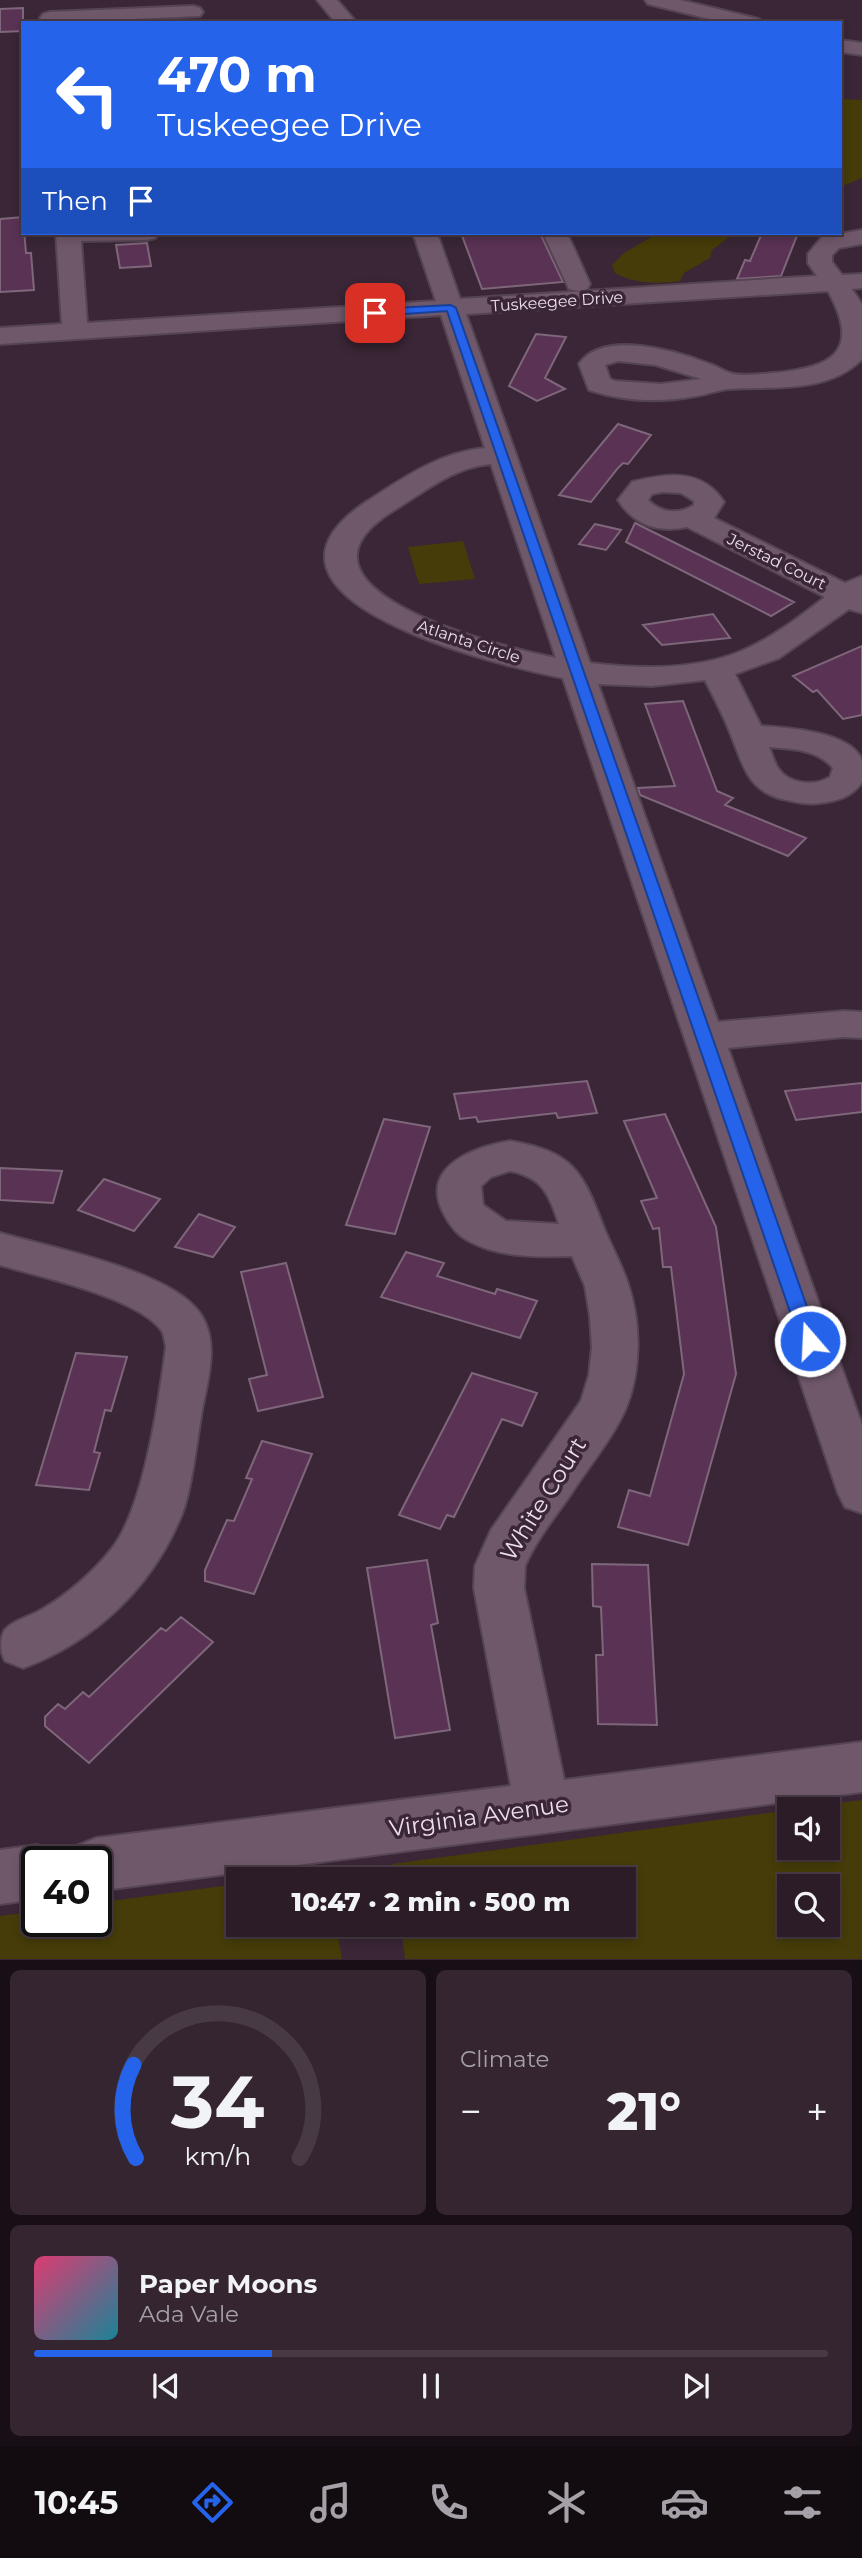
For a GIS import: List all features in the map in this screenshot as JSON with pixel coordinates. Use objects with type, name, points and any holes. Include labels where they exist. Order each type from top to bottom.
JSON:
[{"type":"street","points":[[327,0],[345,21]]},
{"type":"street","points":[[655,0],[744,21]]},
{"type":"street","points":[[50,13],[192,12]]},
{"type":"street","points":[[842,46],[862,49]]},
{"type":"street","points":[[68,235],[75,332]]},
{"type":"street","points":[[86,235],[110,235]]},
{"type":"street","points":[[426,235],[862,1493]]},
{"type":"street","points":[[556,235],[578,284]]},
{"type":"street","points":[[724,381],[761,384],[785,381],[823,371],[856,349],[861,332],[858,320],[820,262],[823,248],[842,239],[862,237]]},
{"type":"street","name":"Tuskeegee Drive","points":[[0,336],[862,281]]},
{"type":"street","name":"Atlanta Circle","points":[[502,455],[476,457],[446,466],[360,519],[345,540],[341,553],[343,568],[352,585],[385,611],[444,636],[577,671],[615,676],[716,669],[734,665],[774,646],[857,595]]},
{"type":"street","name":"Jerstad Court","points":[[692,518],[857,595]]},
{"type":"street","points":[[716,669],[748,734]]},
{"type":"street","points":[[706,1037],[844,1024],[862,1025]]},
{"type":"street","name":"White Court","points":[[542,1808],[499,1588],[500,1566],[509,1545],[603,1407],[612,1375],[615,1347],[613,1316],[607,1286],[587,1240]]},
{"type":"street","points":[[0,1249],[135,1289],[147,1295],[183,1324],[188,1348],[184,1384],[158,1512],[131,1562],[97,1597],[70,1618],[8,1646]]},
{"type":"street","name":"Virginia Avenue","points":[[112,1863],[862,1767]]},
{"type":"street","points":[[0,1877],[21,1874]]},
{"type":"shaded area","points":[[842,99],[862,100],[862,178],[842,186]]},
{"type":"shaded area","points":[[655,235],[732,235],[712,250],[710,258],[684,273],[680,281],[646,282],[615,273],[612,265],[624,253]]},
{"type":"shaded area","points":[[463,541],[475,579],[419,584],[408,547]]},
{"type":"shaded area","points":[[862,1800],[862,1959],[405,1959],[402,1937],[636,1937],[636,1867],[392,1867],[392,1864],[777,1812],[777,1860],[840,1860],[840,1803]]},
{"type":"shaded area","points":[[226,1886],[226,1937],[338,1937],[342,1959],[0,1959],[0,1916],[21,1913],[21,1937],[112,1937],[112,1901]]},
{"type":"building","points":[[23,8],[21,31],[0,32],[0,9]]},
{"type":"building","points":[[21,217],[21,235],[24,235],[26,253],[31,253],[34,290],[0,292],[0,219]]},
{"type":"building","points":[[462,235],[541,235],[563,282],[482,289]]},
{"type":"building","points":[[761,235],[797,235],[781,276],[737,279],[745,260],[750,261]]},
{"type":"building","points":[[147,243],[151,266],[120,268],[116,245]]},
{"type":"building","points":[[536,334],[566,337],[545,378],[565,389],[537,401],[509,386]]},
{"type":"building","points":[[618,424],[651,435],[628,464],[623,463],[618,468],[591,502],[559,495]]},
{"type":"building","points":[[635,523],[794,602],[771,616],[626,542]]},
{"type":"building","points":[[595,524],[621,530],[606,550],[579,544]]},
{"type":"building","points":[[713,614],[730,638],[662,645],[643,625]]},
{"type":"building","points":[[862,646],[862,715],[843,719],[817,690],[813,692],[793,676]]},
{"type":"building","points":[[683,701],[717,791],[733,798],[725,805],[806,838],[788,856],[640,795],[638,788],[675,786],[645,704]]},
{"type":"building","points":[[587,1081],[597,1113],[558,1118],[556,1113],[478,1122],[476,1117],[460,1119],[454,1094]]},
{"type":"building","points":[[862,1083],[862,1112],[796,1120],[785,1091]]},
{"type":"building","points":[[665,1114],[716,1227],[736,1374],[688,1545],[618,1527],[629,1490],[650,1496],[684,1374],[671,1267],[663,1267],[659,1228],[653,1229],[641,1201],[657,1198],[624,1121]]},
{"type":"building","points":[[384,1119],[430,1127],[395,1234],[346,1225]]},
{"type":"building","points":[[0,1168],[62,1171],[53,1203],[0,1200]]},
{"type":"building","points":[[104,1179],[160,1199],[134,1231],[78,1210]]},
{"type":"building","points":[[199,1214],[235,1227],[213,1257],[175,1247]]},
{"type":"building","points":[[406,1252],[444,1263],[437,1276],[495,1294],[497,1289],[537,1301],[520,1338],[381,1297]]},
{"type":"building","points":[[286,1263],[323,1397],[258,1411],[249,1379],[267,1375],[241,1272]]},
{"type":"building","points":[[76,1353],[127,1357],[111,1411],[105,1410],[94,1452],[100,1453],[89,1490],[36,1485]]},
{"type":"building","points":[[472,1373],[537,1393],[522,1426],[502,1419],[454,1517],[447,1515],[440,1529],[399,1515]]},
{"type":"building","points":[[262,1441],[312,1454],[254,1594],[205,1581],[205,1570],[227,1520],[234,1521],[252,1479],[246,1478]]},
{"type":"building","points":[[427,1560],[438,1623],[431,1625],[450,1730],[395,1738],[367,1568]]},
{"type":"building","points":[[592,1564],[648,1565],[657,1725],[598,1724],[596,1655],[603,1655],[601,1607],[593,1606]]},
{"type":"building","points":[[181,1617],[213,1642],[89,1763],[45,1726],[45,1717],[58,1704],[65,1709],[83,1692],[89,1697],[161,1628],[166,1631]]},
{"type":"route","points":[[375,313],[451,308],[810,1341]]}]
